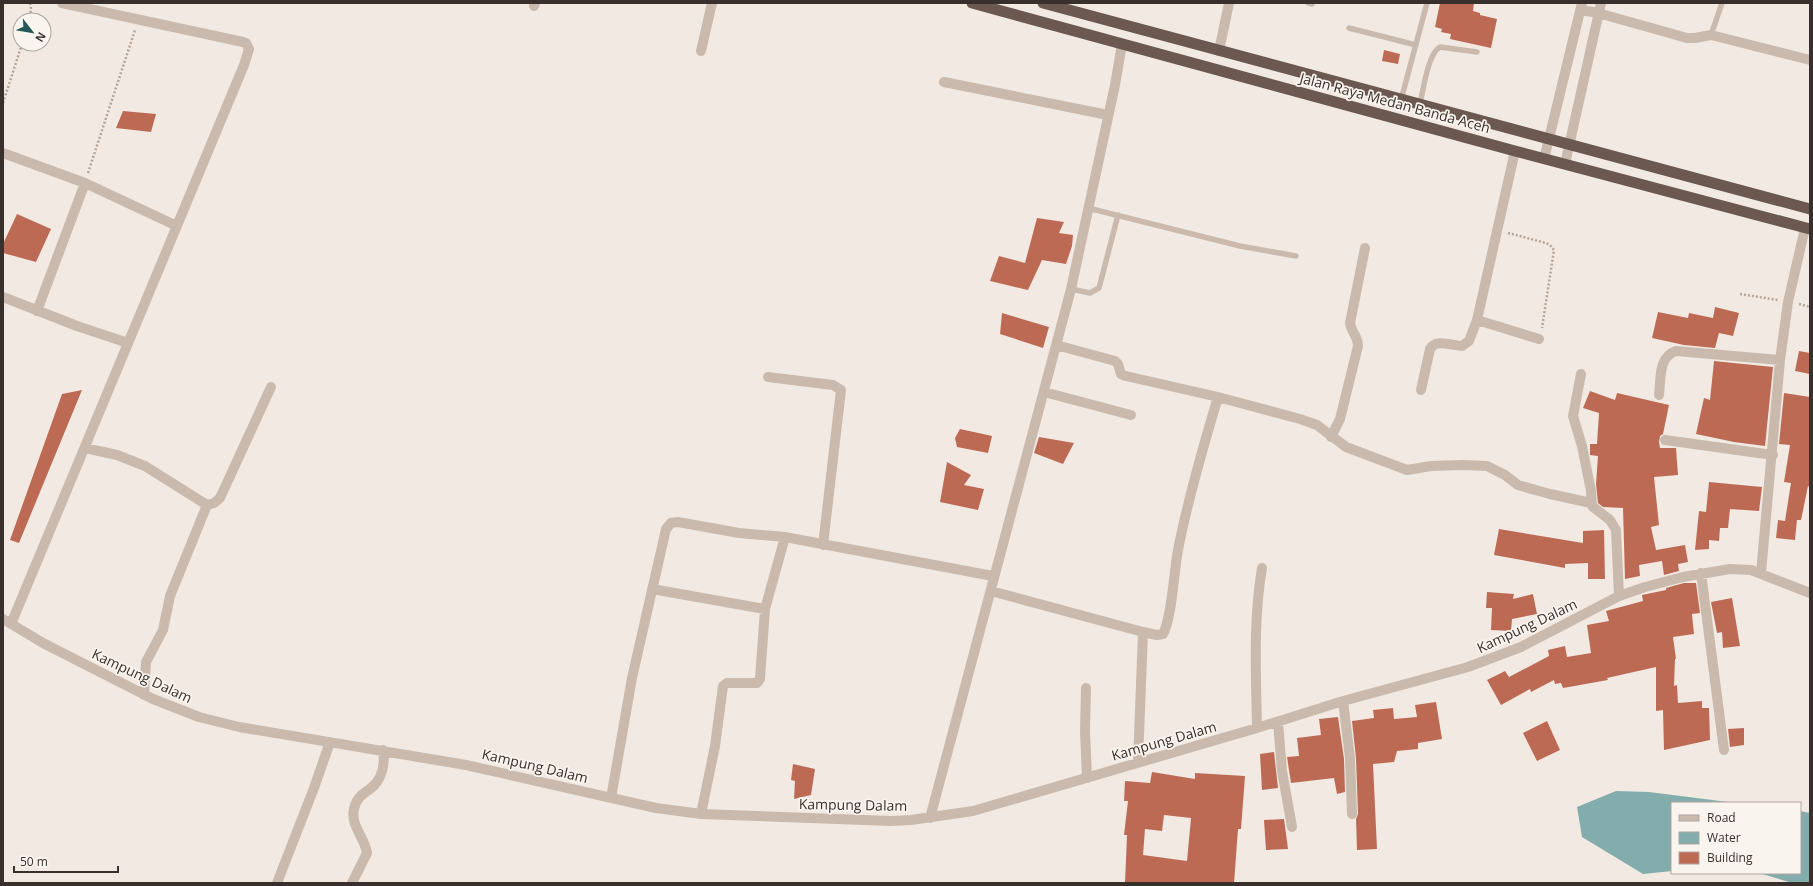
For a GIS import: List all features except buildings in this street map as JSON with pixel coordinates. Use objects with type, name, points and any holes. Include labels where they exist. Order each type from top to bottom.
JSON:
[{"type":"highway","name":"Jalan Raya Medan Banda Aceh","points":[[972,3],[1515,152],[1807,229]]},
{"type":"highway","name":"Jalan Raya Medan Banda Aceh","points":[[1043,3],[1810,209]]},
{"type":"street","points":[[7,621],[85,448],[249,50],[246,43],[139,18],[62,3]]},
{"type":"street","points":[[701,51],[712,3]]},
{"type":"street","points":[[1219,51],[1229,3]]},
{"type":"street","points":[[1544,159],[1582,6],[1599,8],[1688,38],[1711,35],[1810,60]]},
{"type":"street","points":[[1565,164],[1599,8]]},
{"type":"street","points":[[930,818],[991,591],[993,576],[1071,289],[1122,44]]},
{"type":"street","points":[[944,82],[1108,115]]},
{"type":"street","points":[[1421,390],[1431,347],[1437,343],[1465,346],[1469,342],[1477,320],[1515,152]]},
{"type":"street","points":[[3,153],[85,183],[177,226]]},
{"type":"street","points":[[37,310],[85,183]]},
{"type":"street","points":[[1761,573],[1773,455],[1780,360],[1788,302],[1807,229]]},
{"type":"street","points":[[1331,436],[1340,419],[1358,346],[1357,338],[1351,328],[1350,323],[1365,248]]},
{"type":"street","points":[[3,297],[128,343]]},
{"type":"street","points":[[1477,320],[1539,339]]},
{"type":"street","points":[[1056,345],[1115,361],[1118,364],[1121,374],[1126,376],[1218,397],[1300,419],[1322,428],[1331,436],[1351,449],[1407,470],[1431,466],[1487,466],[1505,474],[1518,485],[1590,503]]},
{"type":"street","points":[[1659,395],[1664,361],[1671,353],[1676,351],[1780,360]]},
{"type":"street","points":[[1581,374],[1573,416],[1582,446],[1591,491],[1590,503],[1593,509],[1612,523],[1616,530],[1619,596]]},
{"type":"street","points":[[768,377],[834,385],[840,390],[823,545]]},
{"type":"street","points":[[85,448],[117,455],[145,466],[207,505],[214,503],[220,498],[272,387]]},
{"type":"street","points":[[1044,392],[1131,415]]},
{"type":"street","points":[[991,591],[1143,632],[1161,635],[1166,626],[1178,550],[1193,480],[1218,397]]},
{"type":"street","points":[[1665,440],[1773,455]]},
{"type":"street","points":[[144,695],[146,662],[163,630],[170,596],[207,505]]},
{"type":"street","points":[[610,798],[632,678],[666,529],[671,523],[688,523],[739,533],[785,537],[993,576]]},
{"type":"street","points":[[701,814],[715,746],[723,686],[727,683],[759,682],[765,609],[785,537]]},
{"type":"street","points":[[1258,728],[1255,651],[1256,610],[1262,568]]},
{"type":"street","name":"Kampung Dalam","points":[[7,621],[43,643],[144,695],[199,717],[239,727],[466,765],[656,808],[701,814],[891,821],[930,818],[972,811],[1258,728],[1343,701],[1468,668],[1522,647],[1619,596],[1645,587],[1701,573],[1741,569],[1761,573],[1810,593]]},
{"type":"street","points":[[1701,573],[1724,750]]},
{"type":"street","points":[[652,589],[765,609]]},
{"type":"street","points":[[1138,762],[1143,632]]},
{"type":"street","points":[[1086,688],[1085,731],[1087,778]]},
{"type":"street","points":[[1343,701],[1350,758],[1352,814]]},
{"type":"street","points":[[1278,722],[1282,771],[1292,827]]},
{"type":"street","points":[[277,883],[314,788],[330,742]]},
{"type":"street","points":[[352,883],[367,853],[354,822],[354,808],[358,798],[374,785],[384,768],[383,750]]},
{"type":"lane","points":[[1401,100],[1427,3]]},
{"type":"lane","points":[[1711,35],[1722,3]]},
{"type":"lane","points":[[1349,28],[1416,44]]},
{"type":"lane","points":[[1420,105],[1429,68],[1435,51],[1440,47],[1477,52]]},
{"type":"lane","points":[[1088,208],[1240,246],[1296,256]]},
{"type":"lane","points":[[1071,289],[1090,293],[1099,288],[1118,216]]},
{"type":"path","points":[[85,183],[139,18]]},
{"type":"path","points":[[3,103],[19,52]]},
{"type":"path","points":[[1498,231],[1546,243],[1554,250],[1539,339]]},
{"type":"water","points":[[1616,791],[1649,792],[1728,802],[1671,802],[1671,871],[1643,874],[1582,837],[1577,807]]},
{"type":"water","points":[[1801,811],[1810,813],[1810,883],[1792,883],[1762,874],[1801,874]]}]
